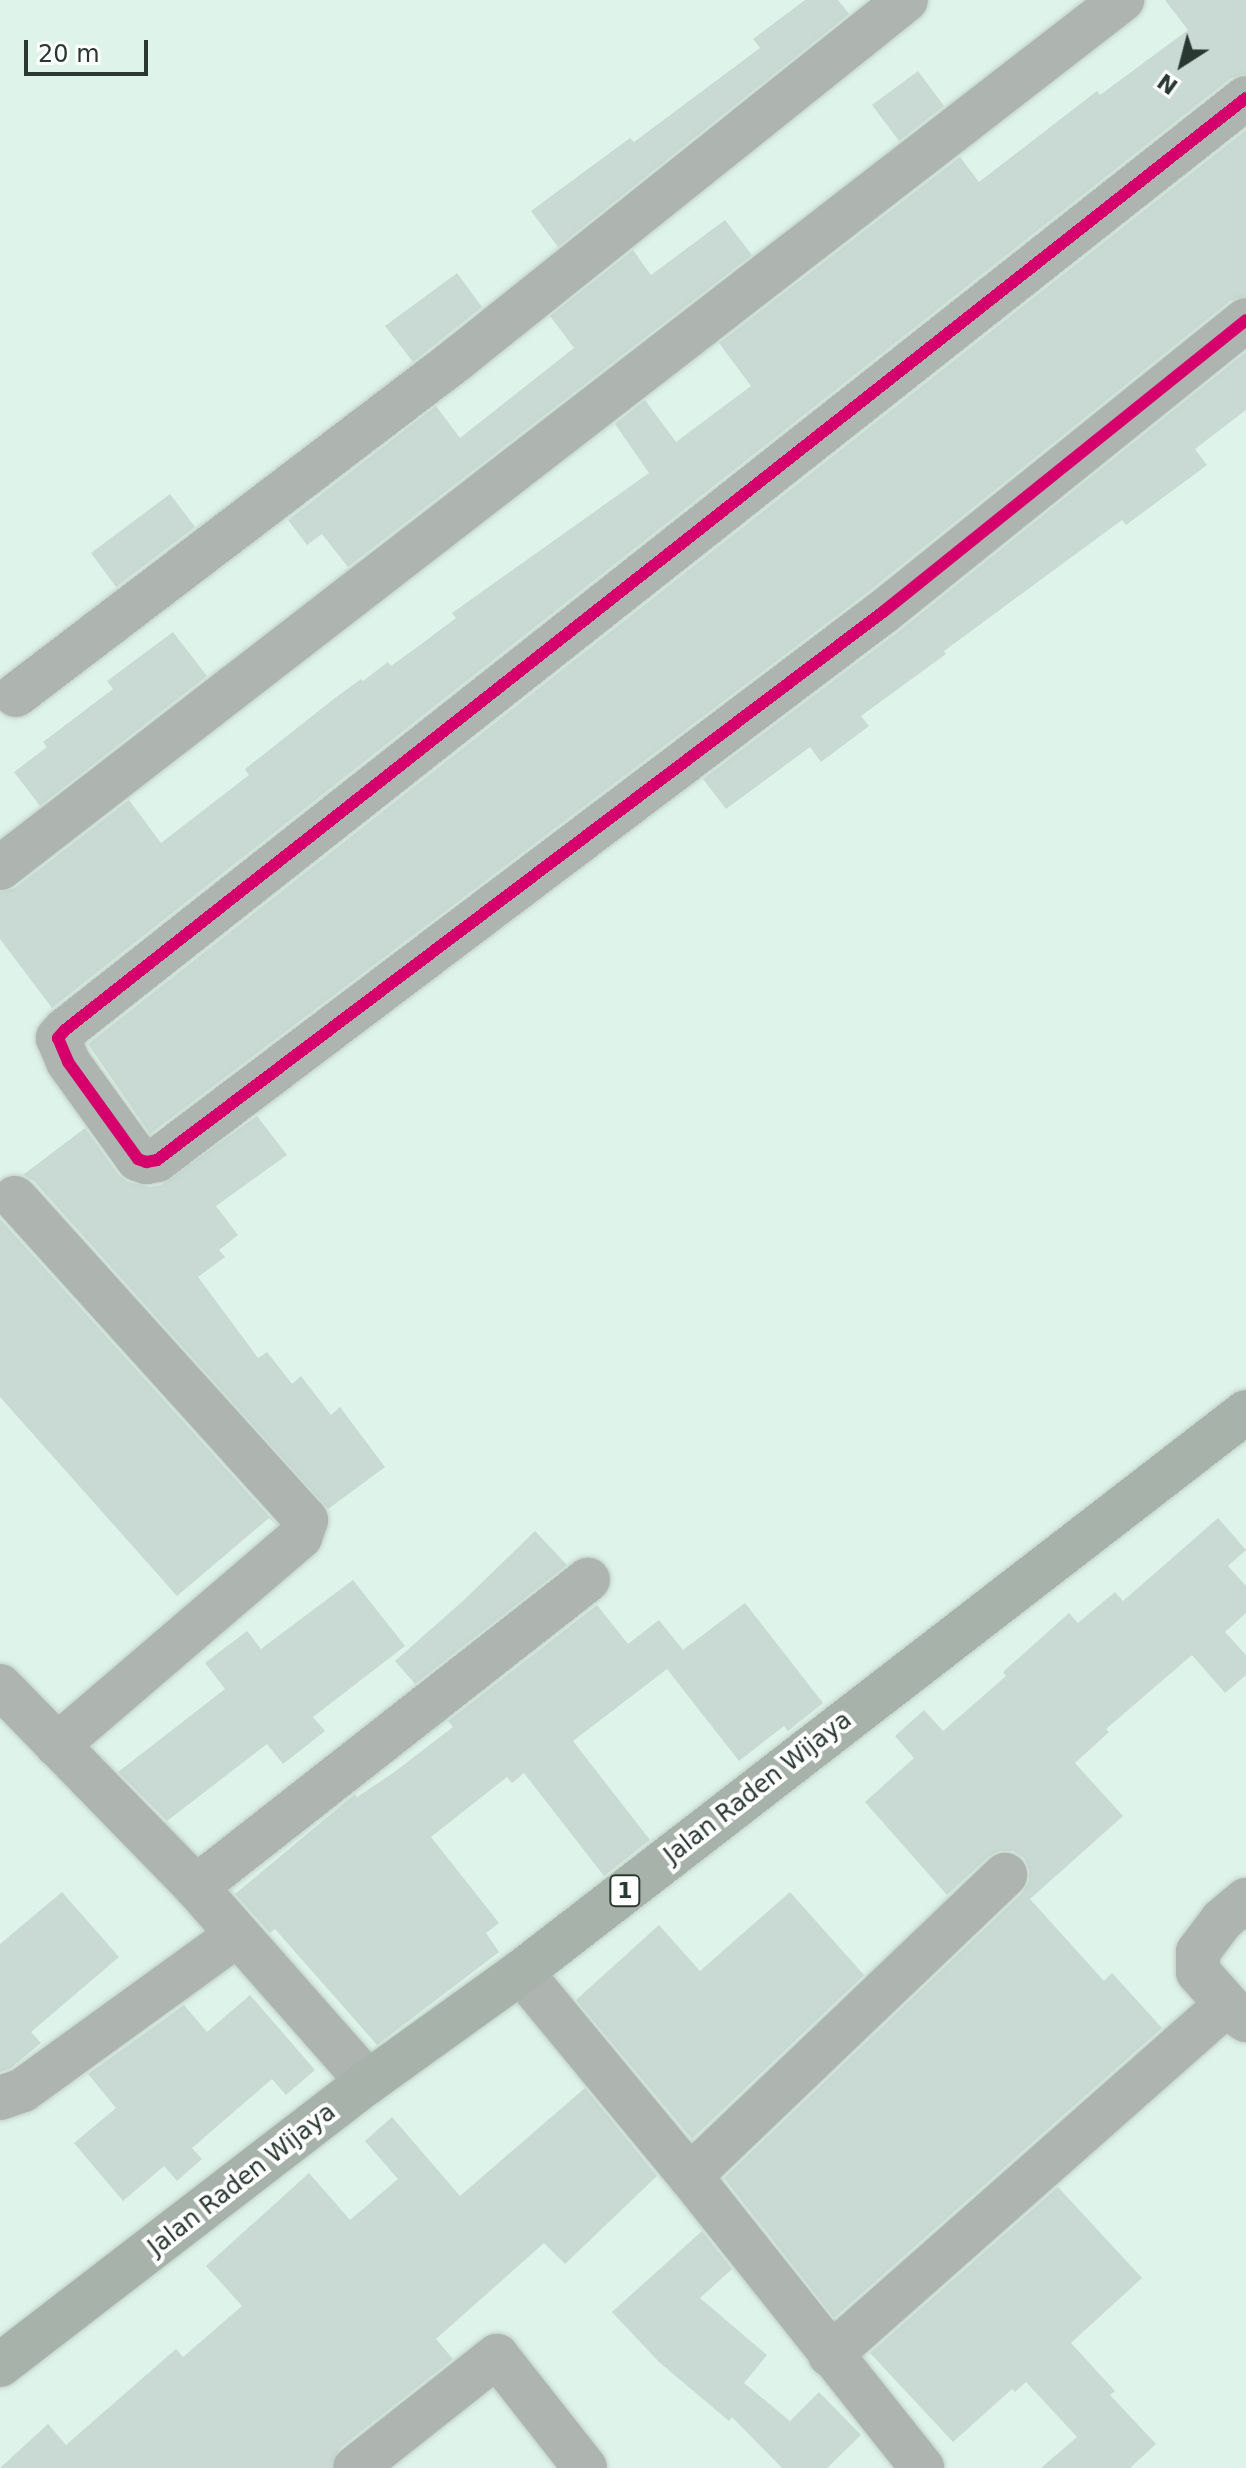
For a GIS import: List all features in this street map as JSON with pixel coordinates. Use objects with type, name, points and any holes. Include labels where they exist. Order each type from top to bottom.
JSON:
[{"type":"highway","name":"Jalan Raden Wijaya","points":[[0,2365],[368,2082],[521,1972],[1246,1412]]},
{"type":"street","points":[[16,695],[456,360],[906,0]]},
{"type":"street","points":[[0,868],[1122,0]]},
{"type":"street","points":[[1246,98],[65,1030],[58,1038],[68,1062],[138,1159],[146,1162],[157,1160],[883,612],[1246,320]]},
{"type":"street","points":[[15,1198],[306,1520],[300,1537],[57,1745]]},
{"type":"street","points":[[196,1887],[588,1580]]},
{"type":"street","points":[[0,1686],[196,1887],[236,1936],[368,2082]]},
{"type":"street","points":[[690,2176],[1005,1875]]},
{"type":"street","points":[[1239,2015],[1198,1972],[1198,1952],[1222,1920],[1246,1900]]},
{"type":"street","points":[[0,2098],[23,2090],[236,1936]]},
{"type":"street","points":[[521,1972],[690,2176],[922,2468]]},
{"type":"street","points":[[830,2355],[1217,2013],[1239,2015]]},
{"type":"street","points":[[355,2468],[497,2356],[585,2468]]},
{"type":"building","points":[[805,0],[838,0],[849,14],[558,247],[531,211],[630,138],[634,142],[760,48],[753,39]]},
{"type":"building","points":[[1165,0],[1246,0],[1246,74],[1231,78],[52,1008],[0,939],[0,892],[15,888],[129,800],[161,843],[249,775],[245,769],[335,698],[388,662],[391,666],[456,618],[452,613],[649,473],[615,424],[645,400],[676,442],[751,386],[719,343],[960,157],[979,182],[1097,91],[1100,95],[1188,30]]},
{"type":"building","points":[[918,71],[944,106],[899,141],[872,105]]},
{"type":"building","points":[[1246,130],[1246,296],[1230,301],[868,592],[150,1134],[88,1044]]},
{"type":"building","points":[[725,220],[752,255],[348,567],[322,534],[307,545],[288,520],[436,406],[460,438],[574,348],[550,316],[633,250],[651,275]]},
{"type":"building","points":[[457,273],[482,307],[413,362],[385,326]]},
{"type":"building","points":[[1246,352],[1246,410],[1195,449],[1207,465],[1126,525],[1122,520],[944,651],[946,654],[861,716],[869,726],[821,762],[810,747],[726,809],[703,779],[898,632]]},
{"type":"building","points":[[170,494],[195,527],[116,587],[91,553]]},
{"type":"building","points":[[173,632],[207,676],[40,806],[14,772],[47,747],[43,742],[113,689],[107,681]]},
{"type":"building","points":[[257,1116],[287,1155],[216,1206],[238,1235],[219,1250],[225,1257],[198,1277],[258,1358],[267,1352],[292,1384],[301,1376],[331,1415],[340,1407],[385,1467],[328,1509],[34,1181],[23,1175],[85,1128],[118,1174],[128,1182],[150,1187],[161,1185]]},
{"type":"building","points":[[0,1219],[276,1524],[269,1518],[177,1596],[0,1397]]},
{"type":"building","points":[[1218,1518],[1246,1550],[1228,1566],[1246,1586],[1246,1613],[1225,1632],[1246,1655],[1246,1675],[1225,1693],[1192,1655],[1106,1729],[1109,1732],[1075,1763],[1123,1816],[1030,1899],[1104,1981],[1112,1973],[1162,2028],[834,2318],[724,2178],[1022,1893],[1029,1881],[1024,1858],[1013,1851],[1000,1851],[988,1857],[947,1895],[865,1802],[914,1758],[895,1736],[924,1710],[943,1731],[1006,1676],[1003,1672],[1069,1613],[1078,1623],[1115,1592],[1123,1601]]},
{"type":"building","points":[[535,1531],[567,1565],[415,1684],[395,1661]]},
{"type":"building","points":[[353,1580],[405,1646],[313,1717],[325,1731],[283,1764],[267,1744],[167,1821],[118,1772],[225,1689],[205,1663],[247,1631],[261,1649]]},
{"type":"building","points":[[745,1603],[823,1703],[788,1731],[784,1726],[739,1761],[667,1669],[573,1741],[650,1840],[604,1876],[524,1773],[512,1783],[507,1777],[431,1837],[499,1923],[486,1933],[499,1952],[377,2045],[275,1929],[270,1933],[235,1894],[355,1794],[357,1797],[393,1773],[453,1727],[448,1721],[597,1605],[628,1644],[659,1620],[683,1650]]},
{"type":"building","points":[[62,1892],[119,1957],[31,2032],[41,2043],[11,2068],[0,2072],[0,1944]]},
{"type":"building","points":[[790,1892],[864,1975],[692,2139],[576,2000],[659,1925],[700,1971]]},
{"type":"building","points":[[250,1995],[315,2070],[286,2095],[272,2079],[192,2148],[202,2159],[177,2181],[164,2166],[123,2201],[74,2143],[116,2108],[88,2074],[184,2005],[207,2032]]},
{"type":"building","points":[[585,2088],[657,2176],[565,2264],[544,2243],[436,2339],[453,2359],[340,2448],[331,2468],[0,2468],[48,2424],[66,2445],[176,2349],[183,2357],[242,2306],[206,2266],[309,2173],[350,2220],[398,2179],[365,2141],[392,2117],[460,2196]]},
{"type":"building","points":[[1058,2187],[1142,2278],[1071,2343],[1115,2391],[1110,2395],[1156,2444],[1130,2468],[1041,2468],[1077,2437],[1026,2382],[1015,2392],[1012,2389],[953,2442],[870,2353]]},
{"type":"building","points":[[702,2231],[732,2269],[700,2298],[767,2355],[744,2383],[790,2421],[819,2392],[861,2435],[827,2468],[782,2468],[732,2417],[729,2421],[659,2362],[612,2312]]},
{"type":"cycle path","points":[[1246,98],[65,1030],[58,1038],[68,1062],[138,1159],[146,1162],[157,1160],[883,612],[1246,320]]}]
